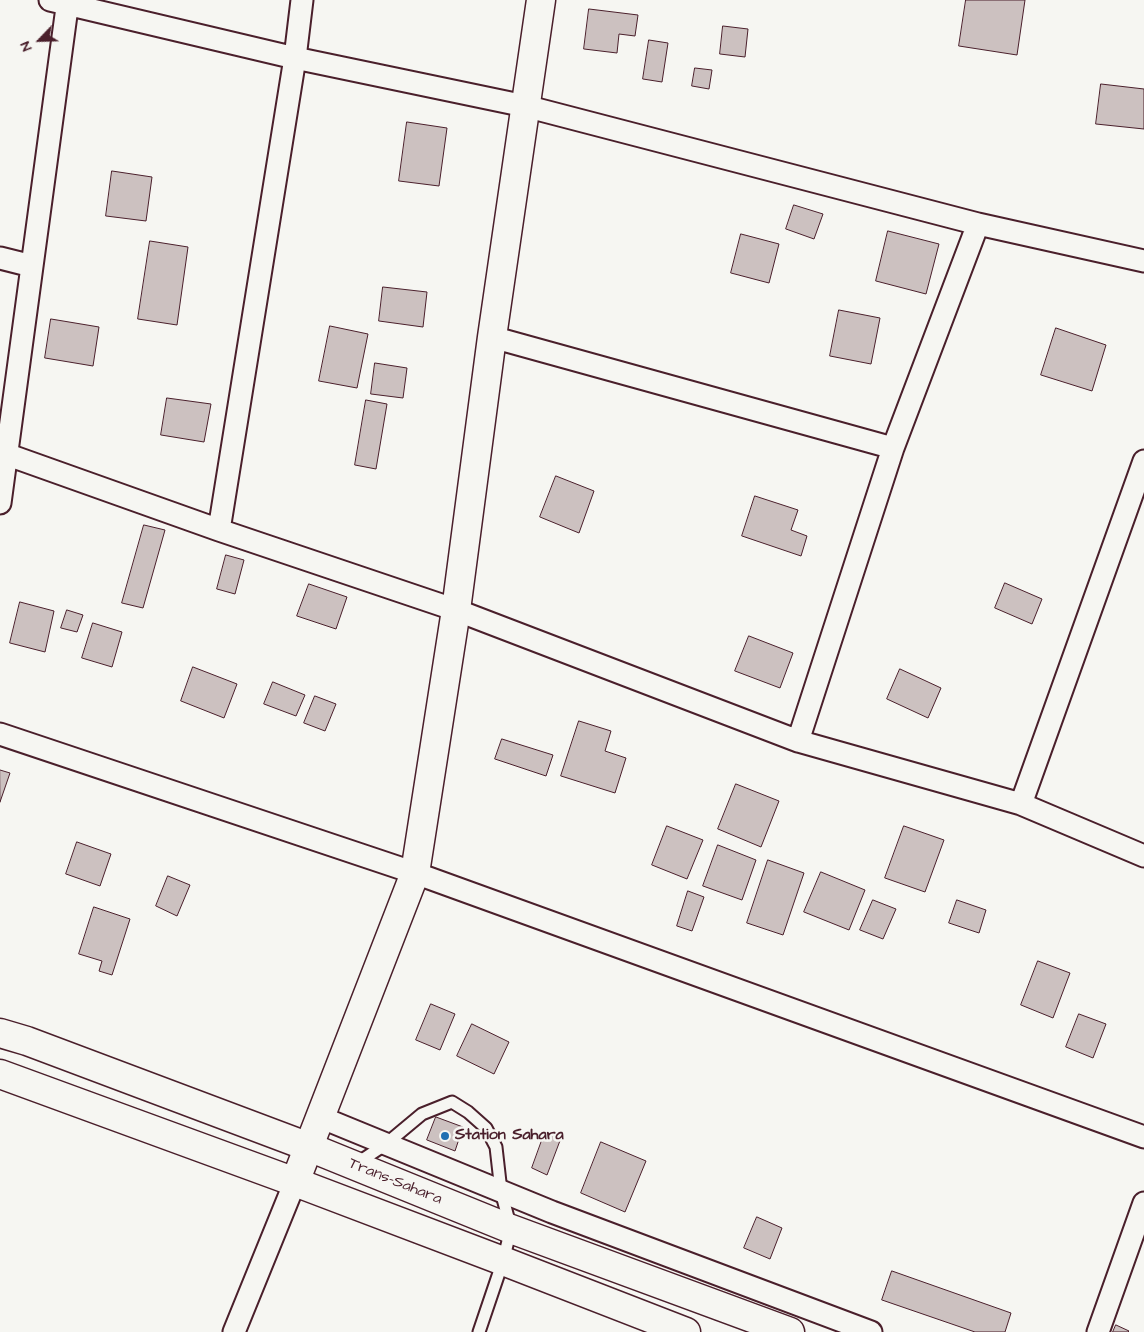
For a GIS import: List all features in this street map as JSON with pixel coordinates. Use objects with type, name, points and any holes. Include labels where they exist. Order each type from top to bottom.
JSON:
[{"type":"main road","points":[[295,1182],[415,873],[456,610],[492,337],[541,0]]},
{"type":"main road","name":"Trans-Sahara","points":[[0,1032],[309,1147],[511,1229],[790,1332]]},
{"type":"main road","points":[[0,1074],[295,1182],[686,1332]]},
{"type":"street","points":[[219,530],[295,58],[302,0]]},
{"type":"street","points":[[0,503],[3,453],[32,266],[62,1],[295,58],[525,106],[978,224],[1144,261]]},
{"type":"street","points":[[798,741],[893,448],[978,224]]},
{"type":"street","points":[[0,258],[32,266]]},
{"type":"street","points":[[492,337],[893,448]]},
{"type":"street","points":[[3,453],[219,530],[456,610],[798,741],[1021,804],[1144,856]]},
{"type":"street","points":[[1021,804],[1144,461]]},
{"type":"street","points":[[0,734],[415,873],[1144,1137]]},
{"type":"street","points":[[320,1117],[552,1212],[871,1332]]},
{"type":"street","points":[[234,1332],[295,1182]]},
{"type":"street","points":[[1098,1332],[1144,1203]]},
{"type":"lane","points":[[353,1165],[386,1144],[422,1114],[452,1102],[468,1112],[486,1128],[496,1148],[501,1191],[511,1229],[503,1261],[479,1332]]},
{"type":"building","points":[[966,0],[1025,0],[1017,55],[959,46]]},
{"type":"building","points":[[589,9],[638,15],[635,36],[619,34],[617,53],[584,49]]},
{"type":"building","points":[[723,26],[748,29],[745,57],[720,54]]},
{"type":"building","points":[[649,40],[668,43],[662,82],[643,79]]},
{"type":"building","points":[[695,68],[712,70],[709,89],[692,86]]},
{"type":"building","points":[[1101,84],[1144,89],[1144,129],[1096,124]]},
{"type":"building","points":[[407,122],[447,128],[439,186],[399,181]]},
{"type":"building","points":[[112,171],[152,177],[146,221],[106,216]]},
{"type":"building","points":[[794,205],[823,214],[814,239],[786,229]]},
{"type":"building","points":[[888,231],[939,244],[926,294],[876,281]]},
{"type":"building","points":[[741,234],[779,244],[769,283],[731,273]]},
{"type":"building","points":[[150,241],[188,247],[177,325],[138,319]]},
{"type":"building","points":[[383,287],[427,292],[423,327],[379,321]]},
{"type":"building","points":[[839,310],[880,318],[871,364],[830,356]]},
{"type":"building","points":[[51,319],[99,327],[93,366],[45,358]]},
{"type":"building","points":[[330,326],[368,334],[357,388],[319,381]]},
{"type":"building","points":[[1056,328],[1106,345],[1092,391],[1041,375]]},
{"type":"building","points":[[375,363],[407,368],[403,398],[371,394]]},
{"type":"building","points":[[167,398],[211,404],[204,442],[161,435]]},
{"type":"building","points":[[366,400],[387,404],[376,469],[355,465]]},
{"type":"building","points":[[556,476],[594,491],[579,533],[540,517]]},
{"type":"building","points":[[755,496],[798,510],[791,530],[807,536],[801,556],[742,536]]},
{"type":"building","points":[[144,525],[165,530],[143,608],[122,603]]},
{"type":"building","points":[[226,555],[244,560],[235,594],[217,589]]},
{"type":"building","points":[[1005,583],[1042,599],[1032,624],[995,608]]},
{"type":"building","points":[[309,584],[347,597],[336,629],[297,616]]},
{"type":"building","points":[[20,602],[54,611],[45,652],[10,643]]},
{"type":"building","points":[[67,610],[83,615],[77,632],[61,628]]},
{"type":"building","points":[[93,623],[122,632],[112,667],[82,658]]},
{"type":"building","points":[[749,636],[793,653],[780,688],[735,671]]},
{"type":"building","points":[[193,667],[237,684],[224,718],[181,701]]},
{"type":"building","points":[[900,669],[941,688],[928,718],[887,699]]},
{"type":"building","points":[[273,682],[305,695],[296,716],[264,704]]},
{"type":"building","points":[[315,696],[336,704],[325,731],[304,723]]},
{"type":"building","points":[[579,721],[611,731],[605,751],[626,758],[615,793],[561,776]]},
{"type":"building","points":[[502,739],[553,755],[546,776],[495,759]]},
{"type":"building","points":[[0,770],[10,773],[0,802]]},
{"type":"building","points":[[736,784],[779,801],[761,847],[718,829]]},
{"type":"building","points":[[667,826],[703,840],[687,879],[652,865]]},
{"type":"building","points":[[904,826],[944,840],[925,892],[885,878]]},
{"type":"building","points":[[77,842],[111,854],[100,886],[66,874]]},
{"type":"building","points":[[718,845],[756,860],[742,900],[703,886]]},
{"type":"building","points":[[768,860],[804,873],[783,935],[747,923]]},
{"type":"building","points":[[821,872],[865,890],[849,930],[804,912]]},
{"type":"building","points":[[168,876],[190,885],[177,916],[156,906]]},
{"type":"building","points":[[688,891],[704,897],[692,931],[677,926]]},
{"type":"building","points":[[873,900],[896,909],[883,939],[860,930]]},
{"type":"building","points":[[957,900],[986,910],[979,933],[949,923]]},
{"type":"building","points":[[94,907],[130,919],[112,975],[99,971],[102,961],[79,954]]},
{"type":"building","points":[[1038,961],[1070,973],[1053,1018],[1021,1005]]},
{"type":"building","points":[[431,1004],[455,1014],[440,1050],[416,1040]]},
{"type":"building","points":[[1079,1014],[1106,1024],[1093,1058],[1066,1047]]},
{"type":"building","points":[[472,1024],[509,1042],[494,1074],[457,1056]]},
{"type":"building","points":[[436,1117],[463,1127],[455,1151],[427,1140]]},
{"type":"building","points":[[545,1132],[561,1138],[547,1175],[532,1168]]},
{"type":"building","points":[[601,1142],[646,1161],[625,1212],[581,1193]]},
{"type":"building","points":[[757,1217],[782,1228],[770,1259],[744,1248]]},
{"type":"building","points":[[892,1271],[1011,1313],[1005,1332],[975,1332],[882,1300]]},
{"type":"building","points":[[1116,1325],[1129,1331],[1113,1332]]},
{"type":"place","name":"Station Sahara","points":[[445,1136]]}]
